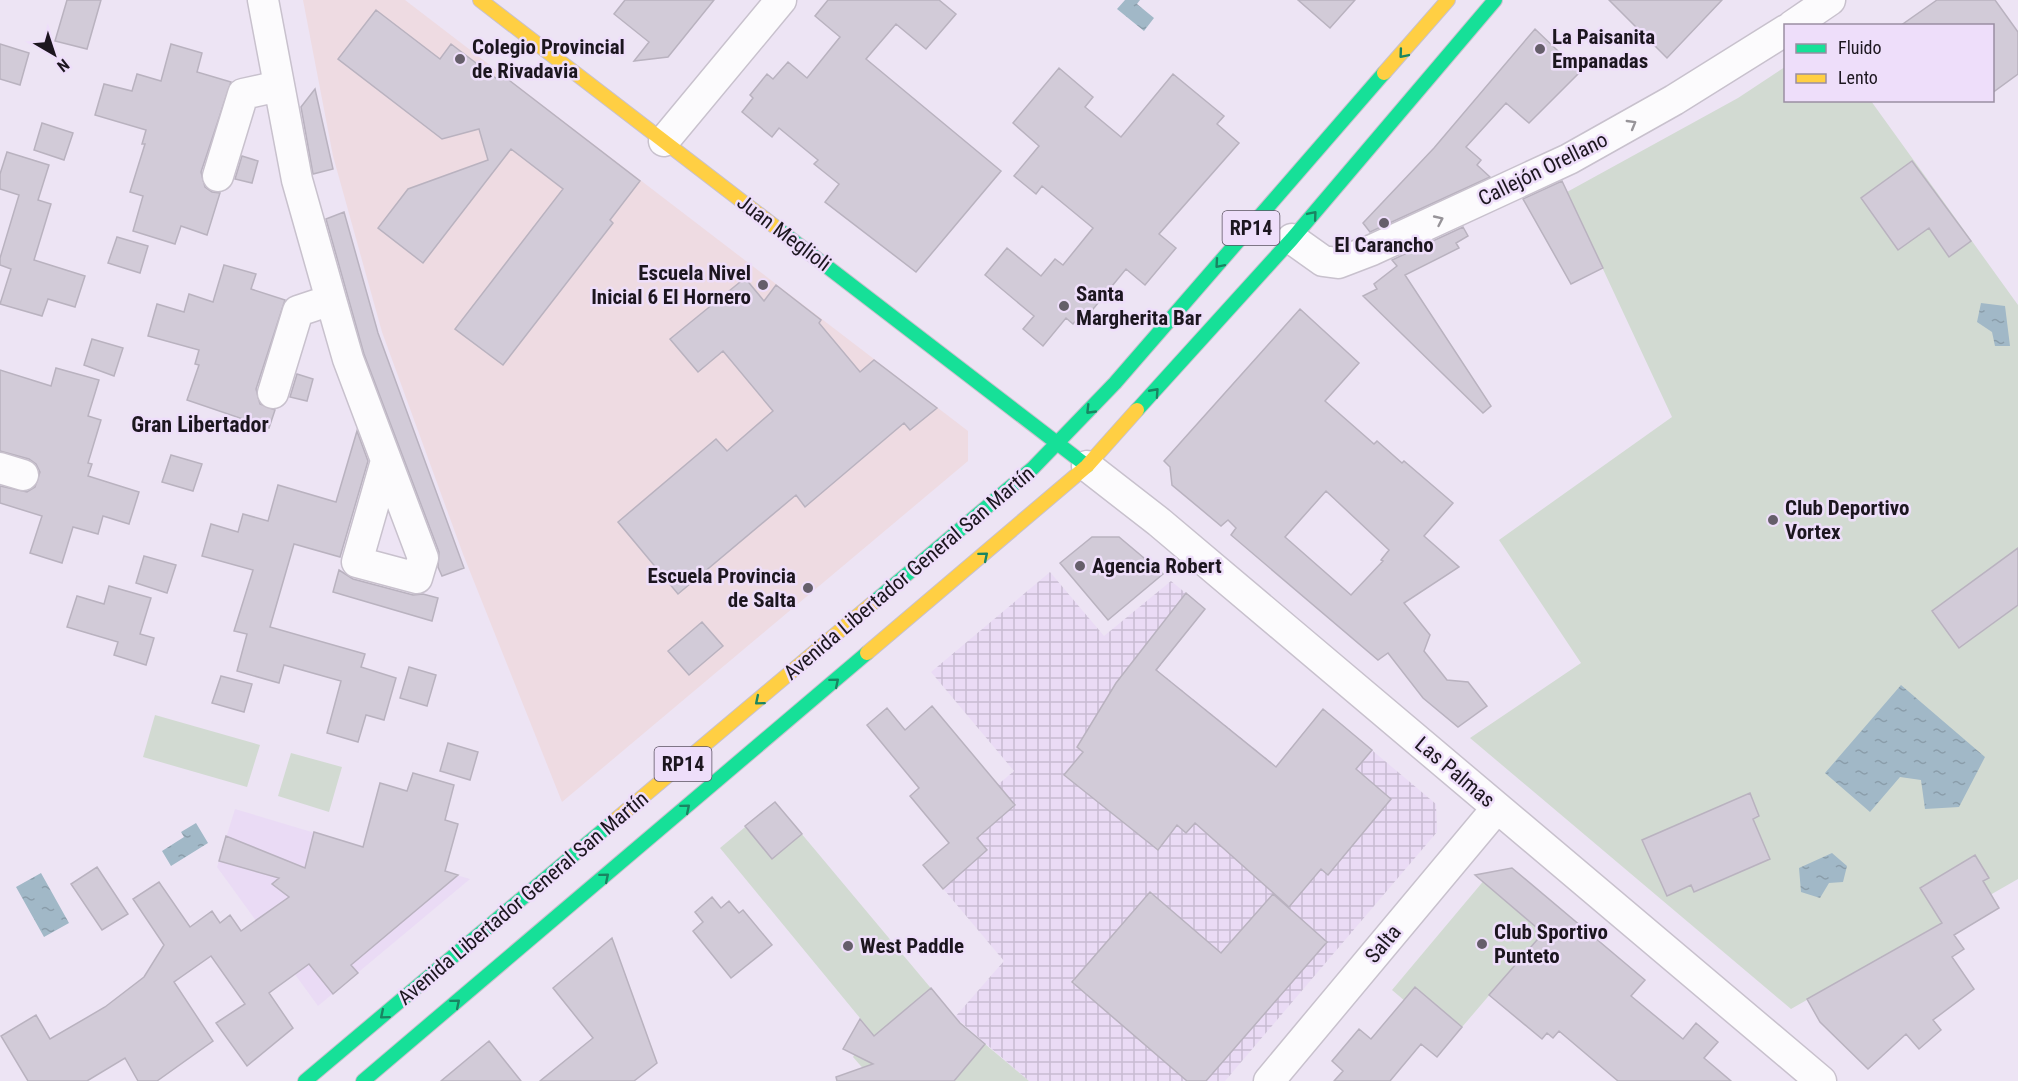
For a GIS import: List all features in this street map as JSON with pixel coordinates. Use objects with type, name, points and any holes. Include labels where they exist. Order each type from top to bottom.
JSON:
[{"type":"main road","name":"Juan Meglioli","points":[[480,0],[1088,466]]},
{"type":"main road","name":"Avenida Libertador General San Martín","points":[[363,1081],[1088,466],[1292,239],[1495,0]]},
{"type":"main road","name":"Avenida Libertador General San Martín","points":[[305,1081],[972,522],[1058,444],[1123,374],[1439,3]]},
{"type":"street","points":[[263,0],[297,180],[348,359],[386,460]]},
{"type":"street","points":[[664,141],[781,0]]},
{"type":"street","points":[[1795,24],[1830,0]]},
{"type":"street","points":[[1439,3],[1468,32]]},
{"type":"street","name":"Callejón Orellano","points":[[1292,239],[1323,261],[1338,263],[1372,250],[1569,159],[1674,100],[1784,31]]},
{"type":"street","points":[[218,176],[243,93],[279,86]]},
{"type":"street","points":[[273,393],[298,311],[331,300]]},
{"type":"street","name":"Las Palmas","points":[[1088,466],[1159,522],[1821,1081]]},
{"type":"street","name":"Salta","points":[[1269,1081],[1497,808]]},
{"type":"shaded area","points":[[303,0],[405,0],[968,431],[968,461],[562,802],[463,554],[382,332],[333,156]]},
{"type":"shaded area","name":"Club Deportivo Vortex","points":[[1784,68],[1784,102],[1872,102],[2018,305],[2018,879],[1791,1009],[1470,738],[1581,663],[1499,540],[1672,417],[1567,192],[1738,98]]},
{"type":"shaded area","points":[[1050,572],[1104,636],[1171,581],[1205,609],[1157,670],[1276,766],[1323,709],[1436,804],[1437,832],[1225,1081],[1029,1081],[955,1017],[1004,961],[930,873],[978,817],[970,808],[1014,771],[931,672]]},
{"type":"shaded area","points":[[155,715],[260,745],[247,787],[143,757]]},
{"type":"shaded area","points":[[291,753],[342,767],[329,812],[278,796]]},
{"type":"shaded area","name":"West Paddle","points":[[775,802],[960,1023],[1029,1081],[874,1081],[853,1057],[869,1029],[720,848]]},
{"type":"shaded area","points":[[235,809],[470,879],[318,1006],[217,867]]},
{"type":"shaded area","name":"Club Sportivo Punteto","points":[[1491,872],[1562,910],[1451,1040],[1392,990]]},
{"type":"water","points":[[1125,0],[1140,0],[1137,4],[1154,18],[1144,31],[1117,9]]},
{"type":"water","points":[[1981,303],[2005,306],[2010,346],[1995,346],[1992,332],[1977,322]]},
{"type":"water","points":[[1901,685],[1985,757],[1959,807],[1925,809],[1921,780],[1900,777],[1870,812],[1825,773]]},
{"type":"water","points":[[196,823],[208,843],[171,866],[162,851],[184,837],[181,832]]},
{"type":"water","points":[[1832,853],[1847,866],[1843,882],[1829,883],[1820,898],[1801,892],[1799,868]]},
{"type":"water","points":[[41,873],[69,923],[44,937],[16,887]]},
{"type":"building","points":[[67,0],[101,0],[87,49],[55,41]]},
{"type":"building","points":[[625,0],[714,0],[668,57],[634,61],[649,42],[614,14]]},
{"type":"building","points":[[828,0],[939,0],[956,14],[926,49],[896,24],[866,59],[1001,171],[916,272],[825,202],[839,184],[814,164],[818,160],[779,128],[772,137],[742,112],[753,98],[750,95],[767,74],[773,79],[788,62],[807,78],[840,37],[815,16]]},
{"type":"building","points":[[1298,0],[1355,0],[1330,28]]},
{"type":"building","points":[[1609,0],[1722,0],[1667,58]]},
{"type":"building","points":[[1937,0],[1995,0],[2018,32],[2018,74],[1994,92],[1994,24],[1903,24]]},
{"type":"building","points":[[376,10],[440,59],[451,44],[497,79],[501,74],[640,181],[610,220],[613,223],[503,365],[455,329],[563,189],[511,149],[423,263],[378,228],[408,189],[488,160],[479,129],[442,139],[338,59]]},
{"type":"building","points":[[1535,29],[1580,72],[1529,123],[1506,103],[1466,147],[1481,160],[1477,165],[1490,177],[1370,232],[1363,223],[1434,148]]},
{"type":"building","points":[[0,44],[29,53],[20,85],[0,79]]},
{"type":"building","points":[[171,44],[202,53],[197,72],[231,82],[201,172],[205,187],[212,192],[220,193],[207,235],[181,226],[175,244],[133,231],[143,196],[130,192],[145,144],[142,144],[146,130],[95,115],[104,84],[132,91],[137,74],[161,81]]},
{"type":"building","points":[[1059,68],[1093,97],[1085,107],[1121,137],[1173,74],[1224,116],[1217,124],[1239,143],[1159,234],[1176,248],[1145,285],[1126,269],[1089,314],[1084,311],[1073,324],[1066,318],[1043,346],[1023,329],[1034,316],[985,275],[1007,248],[1041,276],[1055,259],[1063,265],[1093,228],[1042,186],[1036,194],[1014,176],[1039,146],[1013,123]]},
{"type":"building","points":[[315,89],[333,169],[313,174],[301,107]]},
{"type":"building","points":[[42,123],[73,133],[64,160],[34,150]]},
{"type":"building","points":[[7,152],[49,165],[38,200],[51,204],[34,260],[85,276],[75,307],[48,299],[42,316],[0,304],[11,269],[0,265],[0,258],[19,195],[0,189],[0,174]]},
{"type":"building","points":[[242,156],[258,161],[252,183],[235,179]]},
{"type":"building","points":[[1912,161],[1971,241],[1949,257],[1929,228],[1898,250],[1861,198]]},
{"type":"building","points":[[1562,181],[1603,268],[1571,284],[1523,199]]},
{"type":"building","points":[[344,212],[378,333],[464,568],[442,576],[438,567],[439,552],[364,354],[326,219]]},
{"type":"building","points":[[1463,227],[1468,236],[1456,243],[1459,248],[1405,275],[1491,406],[1483,413],[1363,296],[1377,289],[1374,284],[1397,266],[1392,260]]},
{"type":"building","points":[[117,237],[148,246],[140,273],[108,263]]},
{"type":"building","points":[[224,265],[256,274],[251,289],[285,300],[256,389],[260,404],[275,410],[269,428],[187,400],[199,365],[195,364],[199,350],[148,336],[157,304],[184,312],[189,294],[213,302]]},
{"type":"building","points":[[745,278],[764,301],[776,285],[821,320],[819,323],[860,372],[874,360],[937,408],[910,430],[904,423],[805,507],[796,495],[678,594],[618,522],[716,439],[727,451],[773,411],[723,351],[698,372],[670,339]]},
{"type":"building","points":[[1300,309],[1359,363],[1325,401],[1374,444],[1377,441],[1402,463],[1404,461],[1453,503],[1424,536],[1459,567],[1404,603],[1430,635],[1424,651],[1447,680],[1468,682],[1487,706],[1458,727],[1423,698],[1388,653],[1378,660],[1231,535],[1236,528],[1228,520],[1221,526],[1172,485],[1170,467],[1164,461]],"holes":[[[1326,491],[1389,550],[1381,560],[1383,561],[1351,595],[1285,537]]]},
{"type":"building","points":[[92,339],[123,348],[114,376],[84,365]]},
{"type":"building","points":[[56,368],[99,380],[88,416],[101,420],[88,463],[92,464],[88,476],[139,492],[129,524],[103,516],[98,534],[73,527],[62,563],[30,553],[42,516],[0,503],[0,486],[27,492],[35,487],[40,472],[36,464],[29,459],[0,451],[0,370],[51,386]]},
{"type":"building","points":[[297,374],[313,379],[307,401],[290,397]]},
{"type":"building","points":[[357,431],[368,461],[340,557],[294,544],[270,627],[365,654],[361,667],[396,678],[384,720],[366,715],[358,742],[327,733],[341,681],[284,665],[279,683],[237,671],[247,634],[234,631],[253,570],[202,556],[211,524],[238,532],[243,514],[268,521],[278,485],[336,502]]},
{"type":"building","points":[[171,455],[202,464],[193,491],[162,482]]},
{"type":"building","points":[[1092,537],[1119,537],[1163,574],[1108,620],[1060,563]]},
{"type":"building","points":[[2018,548],[2018,605],[1959,648],[1932,611]]},
{"type":"building","points":[[144,556],[176,565],[167,593],[136,583]]},
{"type":"building","points":[[339,570],[353,579],[413,595],[423,594],[438,598],[432,621],[333,592]]},
{"type":"building","points":[[109,586],[151,598],[140,634],[154,638],[146,665],[114,655],[118,642],[67,627],[77,596],[104,604]]},
{"type":"building","points":[[1186,593],[1205,609],[1156,670],[1276,767],[1323,709],[1372,750],[1356,769],[1391,799],[1328,875],[1321,869],[1289,907],[1195,823],[1186,833],[1177,825],[1158,850],[1064,775],[1083,752],[1077,747],[1116,683]]},
{"type":"building","points":[[702,622],[723,646],[689,675],[668,651]]},
{"type":"building","points":[[409,667],[436,675],[427,706],[400,698]]},
{"type":"building","points":[[221,676],[252,684],[244,712],[212,703]]},
{"type":"building","points":[[932,706],[1015,805],[977,838],[987,850],[943,889],[923,865],[949,843],[910,796],[919,788],[867,725],[887,708],[905,730]]},
{"type":"building","points":[[448,743],[478,752],[470,780],[440,771]]},
{"type":"building","points":[[413,773],[454,785],[445,820],[458,824],[445,871],[458,875],[351,965],[358,973],[333,994],[309,964],[269,993],[293,1028],[247,1066],[216,1023],[245,1004],[211,956],[174,982],[213,1041],[157,1081],[138,1081],[125,1058],[87,1081],[28,1081],[1,1036],[36,1015],[50,1039],[105,1007],[144,977],[164,945],[133,899],[159,882],[190,927],[212,911],[220,923],[230,915],[241,931],[289,897],[272,884],[279,878],[219,861],[226,836],[305,868],[314,832],[363,847],[380,783],[407,791]]},
{"type":"building","points":[[1750,793],[1759,816],[1753,819],[1770,859],[1694,892],[1691,885],[1667,896],[1642,840]]},
{"type":"building","points":[[775,802],[802,834],[772,859],[745,826]]},
{"type":"building","points":[[1975,855],[1989,878],[1983,881],[1999,908],[1954,935],[1964,949],[1952,957],[1974,989],[1933,1020],[1941,1030],[1919,1049],[1906,1034],[1868,1069],[1820,1022],[1807,999],[1942,923],[1920,888]]},
{"type":"building","points":[[97,867],[128,914],[102,930],[71,884]]},
{"type":"building","points":[[1512,868],[1645,980],[1631,996],[1683,1039],[1696,1023],[1718,1042],[1704,1058],[1731,1081],[1618,1081],[1559,1031],[1553,1038],[1547,1033],[1542,1039],[1489,995],[1543,933],[1475,875]]},
{"type":"building","points":[[1150,892],[1221,953],[1273,894],[1327,942],[1206,1081],[1187,1081],[1072,982]]},
{"type":"building","points":[[712,897],[721,908],[729,901],[739,913],[743,910],[772,945],[731,978],[693,931],[703,922],[695,912]]},
{"type":"building","points":[[612,938],[657,1063],[634,1081],[540,1081],[593,1038],[553,988]]},
{"type":"building","points":[[1415,987],[1462,1027],[1437,1057],[1421,1044],[1390,1081],[1334,1081],[1343,1071],[1332,1061],[1359,1029],[1371,1039]]},
{"type":"building","points":[[931,988],[960,1023],[985,1044],[954,1081],[837,1081],[836,1077],[873,1064],[843,1049],[860,1019],[874,1036]]},
{"type":"building","points":[[489,1041],[521,1081],[441,1081]]},
{"type":"traffic: fast","points":[[1137,410],[1292,239],[1495,0]]},
{"type":"traffic: fast","points":[[874,602],[1033,468],[1115,383],[1384,73]]},
{"type":"traffic: fast","points":[[778,229],[1087,466]]},
{"type":"traffic: fast","points":[[363,1081],[867,653]]},
{"type":"traffic: fast","points":[[305,1081],[614,821]]},
{"type":"traffic: slow","points":[[480,0],[778,229]]},
{"type":"traffic: slow","points":[[1384,73],[1448,0]]},
{"type":"traffic: slow","points":[[867,653],[1087,466],[1137,410]]},
{"type":"traffic: slow","points":[[614,821],[874,602]]},
{"type":"place","name":"La Paisanita Empanadas","points":[[1540,49]]},
{"type":"place","name":"Colegio Provincial de Rivadavia","points":[[460,59]]},
{"type":"place","name":"El Carancho","points":[[1384,223]]},
{"type":"place","name":"Escuela Nivel Inicial 6 El Hornero","points":[[763,285]]},
{"type":"place","name":"Santa Margherita Bar","points":[[1064,306]]},
{"type":"place","name":"Club Deportivo Vortex","points":[[1773,520]]},
{"type":"place","name":"Agencia Robert","points":[[1080,566]]},
{"type":"place","name":"Escuela Provincia de Salta","points":[[808,588]]},
{"type":"place","name":"Club Sportivo Punteto","points":[[1482,944]]},
{"type":"place","name":"West Paddle","points":[[848,946]]},
{"type":"district","name":"Gran Libertador","points":[[200,424]]}]
